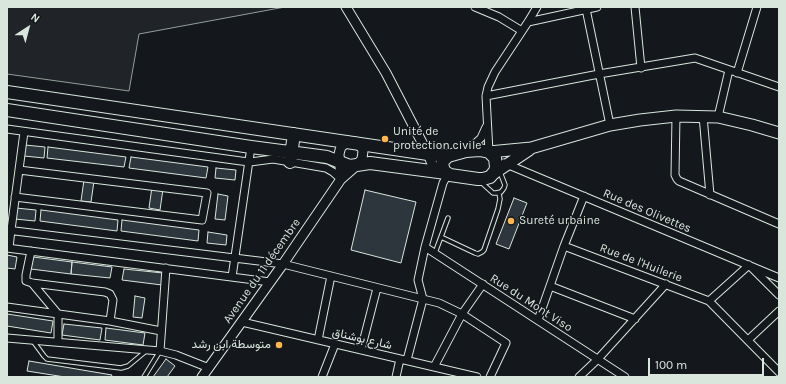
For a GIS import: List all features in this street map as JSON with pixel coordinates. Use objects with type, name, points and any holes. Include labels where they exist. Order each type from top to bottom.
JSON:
[{"type":"highway","points":[[7,92],[428,154],[448,156],[466,151],[480,150],[495,163],[486,179],[370,163],[350,166],[327,157],[291,157],[252,147],[7,110]]},
{"type":"highway","points":[[291,157],[294,134]]},
{"type":"highway","points":[[443,172],[442,164],[448,156]]},
{"type":"main road","points":[[495,163],[531,148],[610,125],[676,116],[718,117],[779,133]]},
{"type":"main road","points":[[495,163],[531,148]]},
{"type":"street","points":[[347,7],[386,73],[428,154],[443,172],[443,183],[425,247],[418,280],[423,299],[396,377]]},
{"type":"street","points":[[475,7],[499,17],[522,31]]},
{"type":"street","points":[[495,163],[487,125],[486,96],[488,87],[495,72],[537,7]]},
{"type":"street","points":[[528,22],[585,8],[597,7]]},
{"type":"street","points":[[635,7],[641,68]]},
{"type":"street","points":[[737,73],[757,7]]},
{"type":"street","points":[[585,8],[610,125]]},
{"type":"street","points":[[486,96],[599,74],[695,58],[779,87]]},
{"type":"street","points":[[718,117],[729,70]]},
{"type":"street","points":[[676,116],[675,175],[679,181],[779,224]]},
{"type":"street","points":[[703,116],[710,195]]},
{"type":"street","points":[[466,151],[478,142],[487,125]]},
{"type":"street","points":[[7,130],[250,162],[291,157],[326,168],[342,179]]},
{"type":"street","points":[[24,132],[9,230],[8,248],[270,282]]},
{"type":"street","points":[[342,179],[340,150],[342,147],[352,142],[362,148],[362,159],[357,165]]},
{"type":"street","points":[[232,277],[252,147]]},
{"type":"street","name":"Rue des Olivettes","points":[[495,163],[584,196],[779,278]]},
{"type":"street","name":"Avenue du 11 décembre","points":[[202,377],[342,179],[357,165]]},
{"type":"street","points":[[15,197],[202,220],[207,193],[19,170]]},
{"type":"street","points":[[538,320],[564,246],[584,196]]},
{"type":"street","points":[[9,230],[283,264],[439,303],[462,314],[506,343],[490,377]]},
{"type":"street","name":"Rue de l'Huilerie","points":[[564,246],[709,301]]},
{"type":"street","name":"Rue du Mont Viso","points":[[425,247],[625,377]]},
{"type":"street","points":[[31,251],[26,281],[32,284],[106,292],[110,294],[113,300],[110,321]]},
{"type":"street","points":[[778,368],[709,301],[749,266],[779,295]]},
{"type":"street","points":[[160,351],[166,268]]},
{"type":"street","points":[[318,340],[331,276]]},
{"type":"street","points":[[32,284],[58,314],[58,342]]},
{"type":"street","points":[[434,367],[462,314],[483,284]]},
{"type":"street","points":[[579,377],[598,360],[666,284]]},
{"type":"street","points":[[550,286],[635,319]]},
{"type":"street","points":[[361,350],[377,288]]},
{"type":"street","points":[[7,307],[110,321],[161,331]]},
{"type":"street","points":[[748,340],[779,311]]},
{"type":"street","name":"شارع بوشناق","points":[[242,322],[434,367],[446,373],[477,377]]},
{"type":"street","points":[[7,338],[160,351],[176,355],[209,368]]},
{"type":"street","points":[[322,377],[335,344]]},
{"type":"street","points":[[598,360],[616,377]]},
{"type":"lane","points":[[495,163],[505,185],[503,190],[499,193]]},
{"type":"lane","points":[[478,179],[491,191],[499,193]]},
{"type":"lane","points":[[441,237],[475,253],[478,254],[482,252],[498,209],[500,199],[499,193]]},
{"type":"lane","points":[[435,253],[448,218]]},
{"type":"lane","points":[[33,340],[47,359],[120,368],[128,366],[147,350]]},
{"type":"lane","points":[[144,377],[160,351]]},
{"type":"shaded area","points":[[7,7],[285,7],[139,34],[129,91],[7,74]]},
{"type":"building","points":[[25,145],[45,147],[44,158],[24,156]]},
{"type":"building","points":[[48,147],[126,157],[124,167],[47,158]]},
{"type":"building","points":[[131,157],[208,167],[206,178],[129,168]]},
{"type":"building","points":[[216,168],[236,170],[235,180],[215,178]]},
{"type":"building","points":[[84,180],[94,181],[91,202],[81,201]]},
{"type":"building","points":[[152,187],[163,189],[160,210],[149,208]]},
{"type":"building","points":[[365,190],[416,202],[401,263],[351,250]]},
{"type":"building","points":[[218,194],[228,196],[225,220],[215,219]]},
{"type":"building","points":[[514,198],[527,203],[509,249],[496,244]]},
{"type":"building","points":[[16,208],[36,210],[35,221],[15,219]]},
{"type":"building","points":[[41,210],[118,220],[117,231],[40,221]]},
{"type":"building","points":[[122,220],[199,230],[198,241],[121,231]]},
{"type":"building","points":[[208,232],[227,235],[226,245],[207,243]]},
{"type":"building","points":[[7,255],[17,257],[15,269],[7,268]]},
{"type":"building","points":[[33,257],[72,262],[71,274],[31,269]]},
{"type":"building","points":[[72,262],[112,267],[110,278],[71,274]]},
{"type":"building","points":[[124,269],[163,273],[162,285],[122,280]]},
{"type":"building","points":[[135,296],[145,298],[142,318],[133,317]]},
{"type":"building","points":[[7,314],[53,321],[51,333],[7,326]]},
{"type":"building","points":[[64,324],[102,328],[100,340],[62,335]]},
{"type":"building","points":[[106,328],[145,333],[143,345],[105,340]]},
{"type":"building","points":[[166,359],[175,366],[167,377],[153,377]]},
{"type":"building","points":[[29,361],[112,375],[111,377],[65,377],[27,371]]},
{"type":"place","name":"Unité de protection civile","points":[[385,139]]},
{"type":"place","name":"Sureté urbaine","points":[[511,221]]},
{"type":"place","name":"متوسطة ابن رشد","points":[[279,345]]}]
